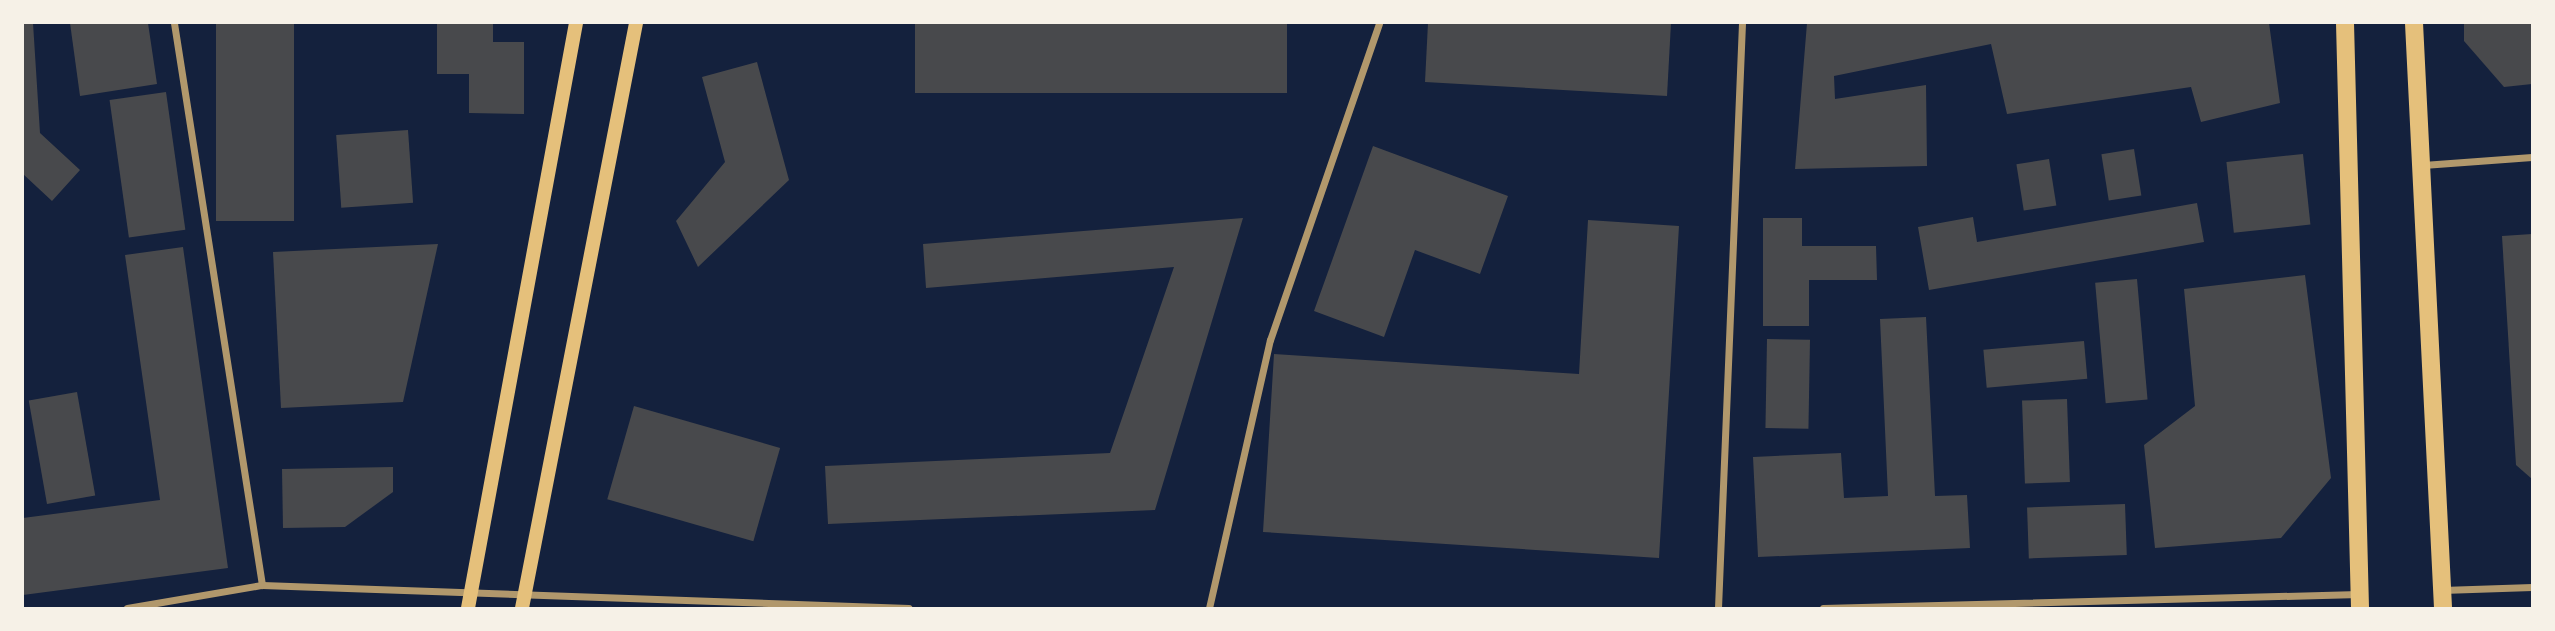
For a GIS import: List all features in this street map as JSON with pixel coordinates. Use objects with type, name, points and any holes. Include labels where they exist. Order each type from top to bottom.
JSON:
[{"type":"main road","points":[[469,602],[576,23]]},
{"type":"main road","points":[[523,604],[636,23]]},
{"type":"main road","points":[[2345,23],[2360,601]]},
{"type":"main road","points":[[2414,23],[2443,608]]},
{"type":"street","points":[[174,23],[262,585]]},
{"type":"street","points":[[1209,608],[1270,340],[1379,23]]},
{"type":"street","points":[[1718,608],[1742,23]]},
{"type":"street","points":[[2423,165],[2532,157]]},
{"type":"street","points":[[127,608],[262,585],[523,604],[909,608]]},
{"type":"street","points":[[2442,590],[2532,587]]},
{"type":"street","points":[[1823,608],[2360,601]]},
{"type":"building","points":[[23,23],[33,23],[40,133],[80,170],[52,201],[23,174]]},
{"type":"building","points":[[70,23],[148,23],[157,84],[80,96]]},
{"type":"building","points":[[216,23],[294,23],[294,221],[216,221]]},
{"type":"building","points":[[437,23],[493,23],[493,42],[524,42],[524,114],[469,113],[469,74],[437,74]]},
{"type":"building","points":[[915,23],[1287,23],[1287,93],[915,93]]},
{"type":"building","points":[[1428,23],[1671,23],[1667,96],[1425,82]]},
{"type":"building","points":[[1807,23],[2269,23],[2280,103],[2201,122],[2191,87],[2007,114],[1991,44],[1834,76],[1835,99],[1926,85],[1927,166],[1795,169]]},
{"type":"building","points":[[2464,23],[2532,23],[2532,84],[2504,87],[2464,41]]},
{"type":"building","points":[[757,62],[789,180],[698,267],[676,221],[725,162],[702,77]]},
{"type":"building","points":[[166,92],[185,230],[129,238],[110,100]]},
{"type":"building","points":[[408,130],[413,203],[341,208],[336,135]]},
{"type":"building","points":[[1373,146],[1508,196],[1480,274],[1415,250],[1384,337],[1314,311]]},
{"type":"building","points":[[2134,149],[2141,195],[2109,201],[2101,154]]},
{"type":"building","points":[[2303,154],[2310,225],[2234,233],[2226,162]]},
{"type":"building","points":[[2049,159],[2056,205],[2024,211],[2016,164]]},
{"type":"building","points":[[2197,203],[2204,242],[1929,290],[1918,227],[1973,217],[1977,242]]},
{"type":"building","points":[[1243,218],[1155,510],[828,524],[825,466],[1110,453],[1174,267],[926,288],[923,244]]},
{"type":"building","points":[[1763,218],[1802,218],[1802,246],[1876,246],[1877,280],[1809,280],[1809,326],[1763,326]]},
{"type":"building","points":[[1588,220],[1679,226],[1659,558],[1263,532],[1274,354],[1579,374]]},
{"type":"building","points":[[2532,234],[2532,479],[2516,465],[2502,236]]},
{"type":"building","points":[[438,244],[403,402],[281,408],[273,252]]},
{"type":"building","points":[[183,247],[228,568],[23,595],[23,518],[160,500],[125,255]]},
{"type":"building","points":[[2305,275],[2331,478],[2281,538],[2155,548],[2144,445],[2195,406],[2184,289]]},
{"type":"building","points":[[2137,279],[2148,400],[2106,403],[2095,283]]},
{"type":"building","points":[[1926,317],[1935,496],[1967,495],[1970,548],[1758,557],[1753,457],[1841,453],[1844,498],[1888,496],[1880,319]]},
{"type":"building","points":[[1767,339],[1810,340],[1808,429],[1765,428]]},
{"type":"building","points":[[2084,341],[2087,379],[1987,388],[1983,350]]},
{"type":"building","points":[[77,392],[95,495],[47,504],[29,401]]},
{"type":"building","points":[[2067,399],[2070,482],[2025,484],[2022,401]]},
{"type":"building","points":[[634,406],[780,448],[753,541],[607,499]]},
{"type":"building","points":[[393,467],[393,492],[345,527],[283,528],[282,469]]},
{"type":"building","points":[[2125,504],[2127,555],[2029,558],[2027,507]]}]
